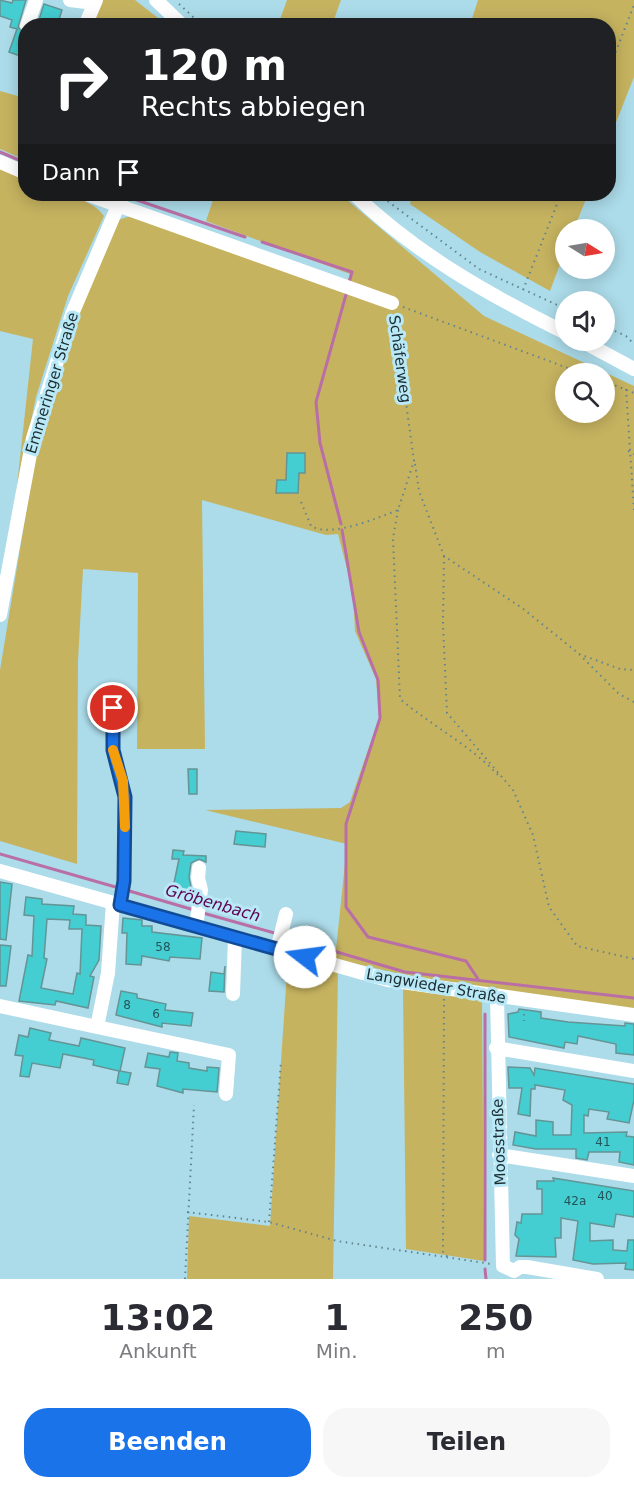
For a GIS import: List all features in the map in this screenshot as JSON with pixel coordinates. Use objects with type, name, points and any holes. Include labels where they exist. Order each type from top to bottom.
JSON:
[{"type":"street","points":[[30,18],[36,0]]},
{"type":"street","points":[[70,0],[95,1],[88,18]]},
{"type":"street","points":[[156,0],[175,18]]},
{"type":"street","points":[[0,162],[18,170]]},
{"type":"street","name":"Emmeringer Straße","points":[[0,615],[33,438],[72,314],[119,201]]},
{"type":"street","name":"Schäferweg","points":[[128,201],[392,303]]},
{"type":"street","points":[[363,201],[444,267],[494,298],[555,328]]},
{"type":"street","points":[[600,351],[634,369]]},
{"type":"street","points":[[97,1027],[108,973],[118,902],[124,881],[125,797],[113,750],[113,708]]},
{"type":"street","points":[[198,916],[201,890],[198,878],[199,868]]},
{"type":"street","name":"Langwieder Straße","points":[[0,871],[118,902],[198,916],[235,938],[280,940],[305,954],[388,980],[444,990],[634,1015]]},
{"type":"street","points":[[280,940],[286,914]]},
{"type":"street","points":[[305,954],[310,936]]},
{"type":"street","points":[[233,993],[235,938]]},
{"type":"street","name":"Moosstraße","points":[[497,997],[499,1155],[509,1272]]},
{"type":"street","points":[[0,1006],[229,1055],[226,1094]]},
{"type":"street","points":[[496,1048],[634,1071]]},
{"type":"street","points":[[499,1155],[634,1176]]},
{"type":"street","points":[[509,1272],[520,1267],[597,1279]]},
{"type":"path","points":[[174,0],[194,18]]},
{"type":"path","points":[[616,51],[634,5]]},
{"type":"path","points":[[387,201],[478,269],[555,304]]},
{"type":"path","points":[[523,290],[558,201]]},
{"type":"path","points":[[392,303],[555,363]]},
{"type":"path","name":"Schäferweg","points":[[392,303],[414,461],[398,510],[393,538],[400,699],[430,724],[480,756],[513,790]]},
{"type":"path","points":[[615,332],[626,336],[634,344]]},
{"type":"path","points":[[615,385],[634,393]]},
{"type":"path","points":[[626,389],[628,451],[634,510]]},
{"type":"path","points":[[628,451],[634,454]]},
{"type":"path","points":[[414,461],[420,491],[444,556],[443,625],[447,713],[513,790],[533,835],[549,907],[577,946],[634,959]]},
{"type":"path","points":[[301,502],[311,526],[321,530],[363,524],[398,510]]},
{"type":"path","points":[[444,556],[522,608],[578,653],[619,694],[634,702]]},
{"type":"path","points":[[578,653],[620,669],[634,670]]},
{"type":"path","points":[[444,990],[443,1252],[451,1259]]},
{"type":"path","points":[[524,1014],[524,1022]]},
{"type":"path","points":[[269,1222],[281,1062]]},
{"type":"path","points":[[185,1279],[194,1104]]},
{"type":"path","points":[[187,1212],[269,1222],[337,1240],[451,1259],[509,1272]]},
{"type":"shaded area","points":[[100,0],[135,0],[158,18],[94,18]]},
{"type":"shaded area","points":[[287,0],[341,0],[335,18],[281,18]]},
{"type":"shaded area","points":[[478,0],[634,0],[634,77],[616,122],[616,18],[472,18]]},
{"type":"shaded area","points":[[0,91],[18,96],[18,157],[0,149]]},
{"type":"shaded area","points":[[0,168],[18,176],[18,201],[83,201],[97,208],[104,216],[68,296],[36,397],[16,495],[33,339],[0,331]]},
{"type":"shaded area","points":[[213,201],[348,201],[484,316],[585,363],[555,363],[555,423],[615,423],[615,377],[634,386],[634,1009],[440,983],[335,959],[347,844],[205,810],[341,808],[350,802],[379,718],[376,679],[355,631],[353,592],[338,534],[326,535],[202,500],[205,749],[137,749],[138,573],[83,569],[78,661],[77,864],[0,841],[0,670],[39,434],[82,305],[118,220],[134,215],[344,292],[350,274],[206,221]]},
{"type":"shaded area","points":[[411,201],[585,201],[578,219],[555,219],[555,278],[550,291],[480,252],[410,204]]},
{"type":"shaded area","points":[[288,957],[338,971],[333,1279],[187,1279],[189,1216],[270,1226]]},
{"type":"shaded area","points":[[403,988],[482,1000],[484,1261],[406,1249]]},
{"type":"building","points":[[0,0],[12,3],[13,0],[26,0],[21,18],[18,18],[18,55],[9,52],[17,29],[10,27],[12,20],[0,16]]},
{"type":"building","points":[[44,4],[62,10],[60,18],[40,18]]},
{"type":"building","points":[[287,453],[305,453],[305,473],[299,473],[298,493],[276,493],[277,480],[286,480]]},
{"type":"building","points":[[103,691],[122,691],[122,706],[118,701],[112,699],[103,708]]},
{"type":"building","points":[[188,769],[197,769],[197,794],[189,794]]},
{"type":"building","points":[[236,831],[266,834],[265,847],[234,844]]},
{"type":"building","points":[[173,850],[184,851],[183,855],[206,856],[206,862],[199,859],[191,863],[189,877],[192,892],[173,888],[179,859],[172,859]]},
{"type":"building","points":[[0,882],[12,884],[6,940],[0,939]]},
{"type":"building","points":[[26,897],[42,899],[42,904],[74,906],[73,914],[86,915],[86,925],[101,926],[99,960],[90,976],[94,977],[88,1008],[56,1001],[55,1005],[19,1001],[28,955],[32,956],[34,916],[24,915]],"holes":[[[47,919],[70,920],[69,929],[82,929],[80,974],[77,973],[73,994],[41,988],[47,959],[44,958]]]},
{"type":"building","points":[[123,918],[142,920],[142,926],[152,926],[152,932],[202,938],[200,959],[170,957],[169,961],[142,956],[141,965],[126,964],[127,933],[122,933]]},
{"type":"building","points":[[0,945],[11,946],[6,986],[0,986]]},
{"type":"building","points":[[225,966],[224,992],[209,991],[211,972],[224,974]]},
{"type":"building","points":[[121,991],[137,994],[137,998],[166,1004],[165,1010],[193,1013],[191,1026],[162,1023],[162,1027],[116,1015]]},
{"type":"building","points":[[519,1009],[541,1012],[541,1018],[568,1022],[625,1026],[625,1023],[634,1024],[634,1055],[616,1053],[616,1044],[578,1036],[577,1044],[565,1042],[564,1048],[509,1037],[508,1014],[518,1012]]},
{"type":"building","points":[[30,1028],[51,1033],[49,1040],[79,1046],[81,1038],[125,1048],[120,1071],[131,1073],[128,1085],[117,1083],[119,1071],[93,1065],[94,1060],[63,1054],[60,1068],[32,1063],[29,1077],[20,1076],[23,1056],[15,1055],[19,1035],[28,1037]]},
{"type":"building","points":[[170,1052],[178,1053],[177,1061],[189,1063],[189,1068],[207,1071],[207,1067],[219,1068],[217,1092],[183,1089],[183,1093],[157,1086],[160,1069],[145,1067],[148,1053],[169,1057]]},
{"type":"building","points":[[508,1067],[530,1068],[534,1075],[535,1068],[634,1084],[634,1100],[629,1123],[607,1119],[609,1112],[589,1109],[588,1116],[584,1115],[584,1133],[627,1132],[626,1136],[634,1137],[634,1165],[619,1162],[620,1152],[589,1152],[587,1160],[576,1158],[576,1149],[536,1149],[513,1145],[515,1132],[536,1136],[536,1120],[553,1122],[553,1135],[571,1135],[572,1105],[563,1100],[565,1090],[535,1085],[535,1089],[531,1089],[530,1116],[518,1114],[522,1088],[509,1088]]},
{"type":"building","points":[[553,1178],[634,1191],[634,1217],[616,1214],[614,1227],[590,1223],[590,1241],[613,1240],[613,1250],[627,1251],[628,1240],[634,1240],[634,1270],[625,1269],[626,1263],[593,1264],[573,1260],[578,1221],[561,1218],[561,1238],[555,1238],[556,1257],[516,1256],[519,1239],[515,1235],[517,1222],[521,1223],[522,1214],[542,1214],[542,1189],[537,1189],[537,1181],[554,1181]]},
{"type":"waterway","points":[[0,152],[18,160]]},
{"type":"waterway","points":[[140,201],[245,237]]},
{"type":"waterway","points":[[262,242],[352,272],[349,283]]},
{"type":"waterway","points":[[341,524],[320,443],[316,402],[347,291]]},
{"type":"waterway","points":[[342,530],[359,632],[378,680],[380,718],[346,824],[346,907],[368,937],[466,961],[478,979]]},
{"type":"waterway","name":"Gröbenbach","points":[[0,854],[119,888]]},
{"type":"waterway","name":"Gröbenbach","points":[[126,890],[194,910]]},
{"type":"waterway","name":"Gröbenbach","points":[[203,913],[278,934]]},
{"type":"waterway","name":"Gröbenbach","points":[[284,936],[304,942]]},
{"type":"waterway","name":"Gröbenbach","points":[[313,945],[405,972],[634,998]]},
{"type":"waterway","points":[[485,1014],[485,1260]]},
{"type":"waterway","points":[[485,1269],[486,1279]]},
{"type":"slow traffic","points":[[113,750],[123,781],[125,827]]},
{"type":"route","points":[[113,708],[113,750],[123,781],[125,797],[124,881],[120,905],[305,957]]}]
